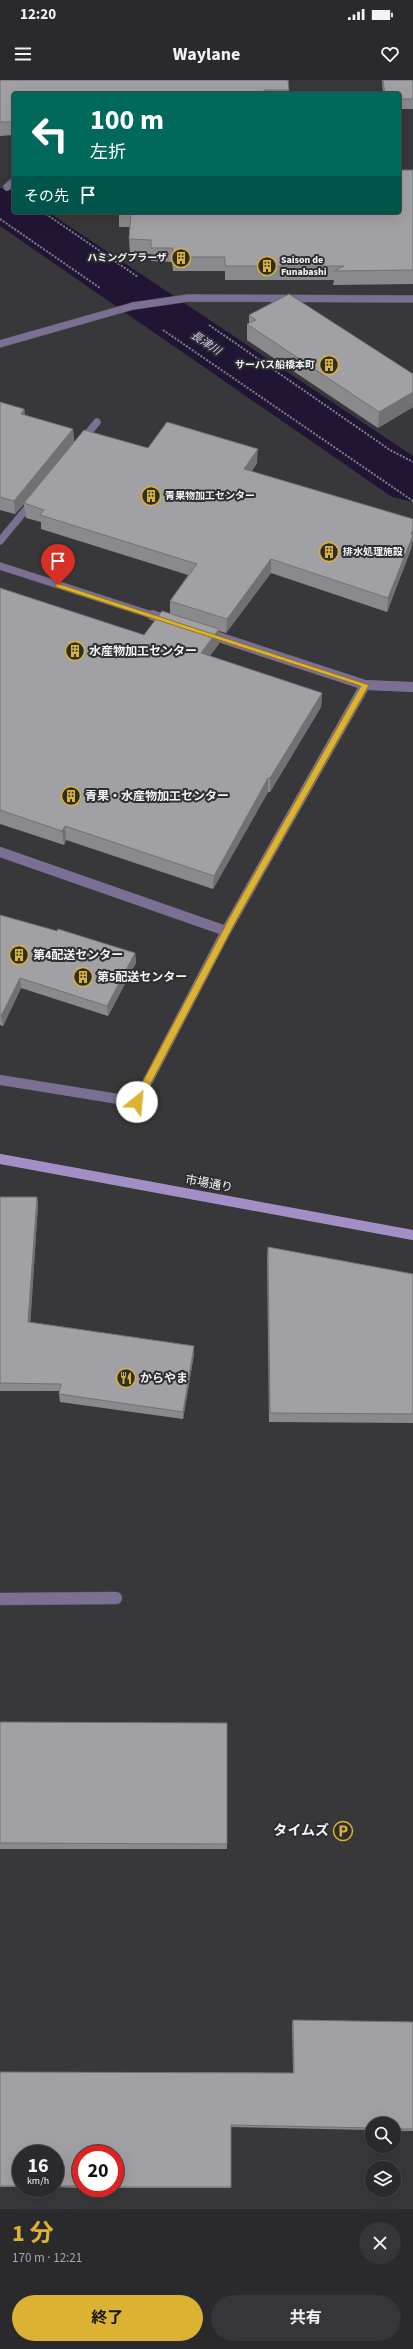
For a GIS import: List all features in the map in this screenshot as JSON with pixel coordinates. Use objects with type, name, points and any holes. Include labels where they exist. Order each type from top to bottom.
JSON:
[{"type":"street","points":[[7,187],[12,183]]},
{"type":"street","points":[[0,344],[131,306],[170,299],[413,299]]},
{"type":"street","points":[[78,446],[97,422]]},
{"type":"street","points":[[0,542],[39,494]]},
{"type":"street","points":[[0,566],[179,624]]},
{"type":"street","points":[[194,629],[366,685],[413,687]]},
{"type":"street","points":[[0,1080],[137,1102],[226,931],[366,685]]},
{"type":"street","points":[[0,852],[226,931]]},
{"type":"street","name":"市場通り","points":[[0,1159],[413,1235]]},
{"type":"street","points":[[0,1599],[116,1598]]},
{"type":"path","points":[[46,214],[390,450],[413,462]]},
{"type":"path","points":[[0,219],[131,306],[413,501]]},
{"type":"building","points":[[0,80],[288,80],[289,90],[264,90],[264,92],[12,92],[12,122],[0,122]]},
{"type":"building","points":[[383,80],[413,80],[413,99],[401,99],[401,92],[385,92]]},
{"type":"building","points":[[401,170],[413,170],[413,270],[334,271],[344,266],[225,266],[225,257],[172,257],[173,248],[151,248],[151,240],[129,239],[131,214],[401,214]]},
{"type":"building","name":"サーパス船橋本町","points":[[289,294],[413,374],[413,392],[379,412],[247,324],[256,320],[249,315]]},
{"type":"building","points":[[0,402],[24,409],[21,414],[73,429],[14,501],[0,497]]},
{"type":"building","points":[[167,422],[258,449],[244,469],[413,519],[413,530],[411,534],[413,535],[388,598],[271,559],[227,619],[170,601],[197,564],[40,515],[44,510],[24,503],[84,430],[148,448]]},
{"type":"building","points":[[0,588],[144,635],[162,611],[219,629],[201,653],[322,693],[270,778],[268,778],[214,876],[65,826],[62,831],[0,810]]},
{"type":"building","points":[[0,915],[57,931],[58,929],[135,953],[107,1006],[20,978],[0,1016]]},
{"type":"building","points":[[0,1197],[37,1197],[28,1322],[194,1346],[183,1412],[59,1394],[61,1384],[0,1383]]},
{"type":"building","points":[[268,1247],[413,1274],[413,1414],[270,1413]]},
{"type":"building","points":[[0,1722],[227,1723],[227,1844],[0,1843]]},
{"type":"building","points":[[293,2020],[413,2022],[413,2129],[401,2129],[401,2117],[365,2117],[365,2128],[231,2125],[231,2187],[124,2187],[124,2145],[72,2145],[72,2186],[64,2186],[64,2145],[12,2145],[12,2186],[0,2186],[0,2072],[294,2073]]},
{"type":"waterway","name":"長津川","points":[[0,203],[12,211]]},
{"type":"waterway","name":"長津川","points":[[16,214],[413,483]]},
{"type":"place","name":"ハミングプラーザ","points":[[181,258]]},
{"type":"place","name":"Saison de Funabashi","points":[[267,266]]},
{"type":"place","name":"サーパス船橋本町","points":[[329,365]]},
{"type":"place","name":"青果物加工センター","points":[[151,496]]},
{"type":"place","name":"排水処理施設","points":[[329,552]]},
{"type":"place","name":"水産物加工センター","points":[[75,651]]},
{"type":"place","name":"青果・水産物加工センター","points":[[71,796]]},
{"type":"place","name":"第4配送センター","points":[[19,955]]},
{"type":"place","name":"第5配送センター","points":[[83,977]]},
{"type":"place","name":"からやま","points":[[126,1378]]},
{"type":"place","name":"タイムズ","points":[[343,1831]]},
{"type":"route","points":[[58,585],[366,685],[234,918],[137,1102]]}]
